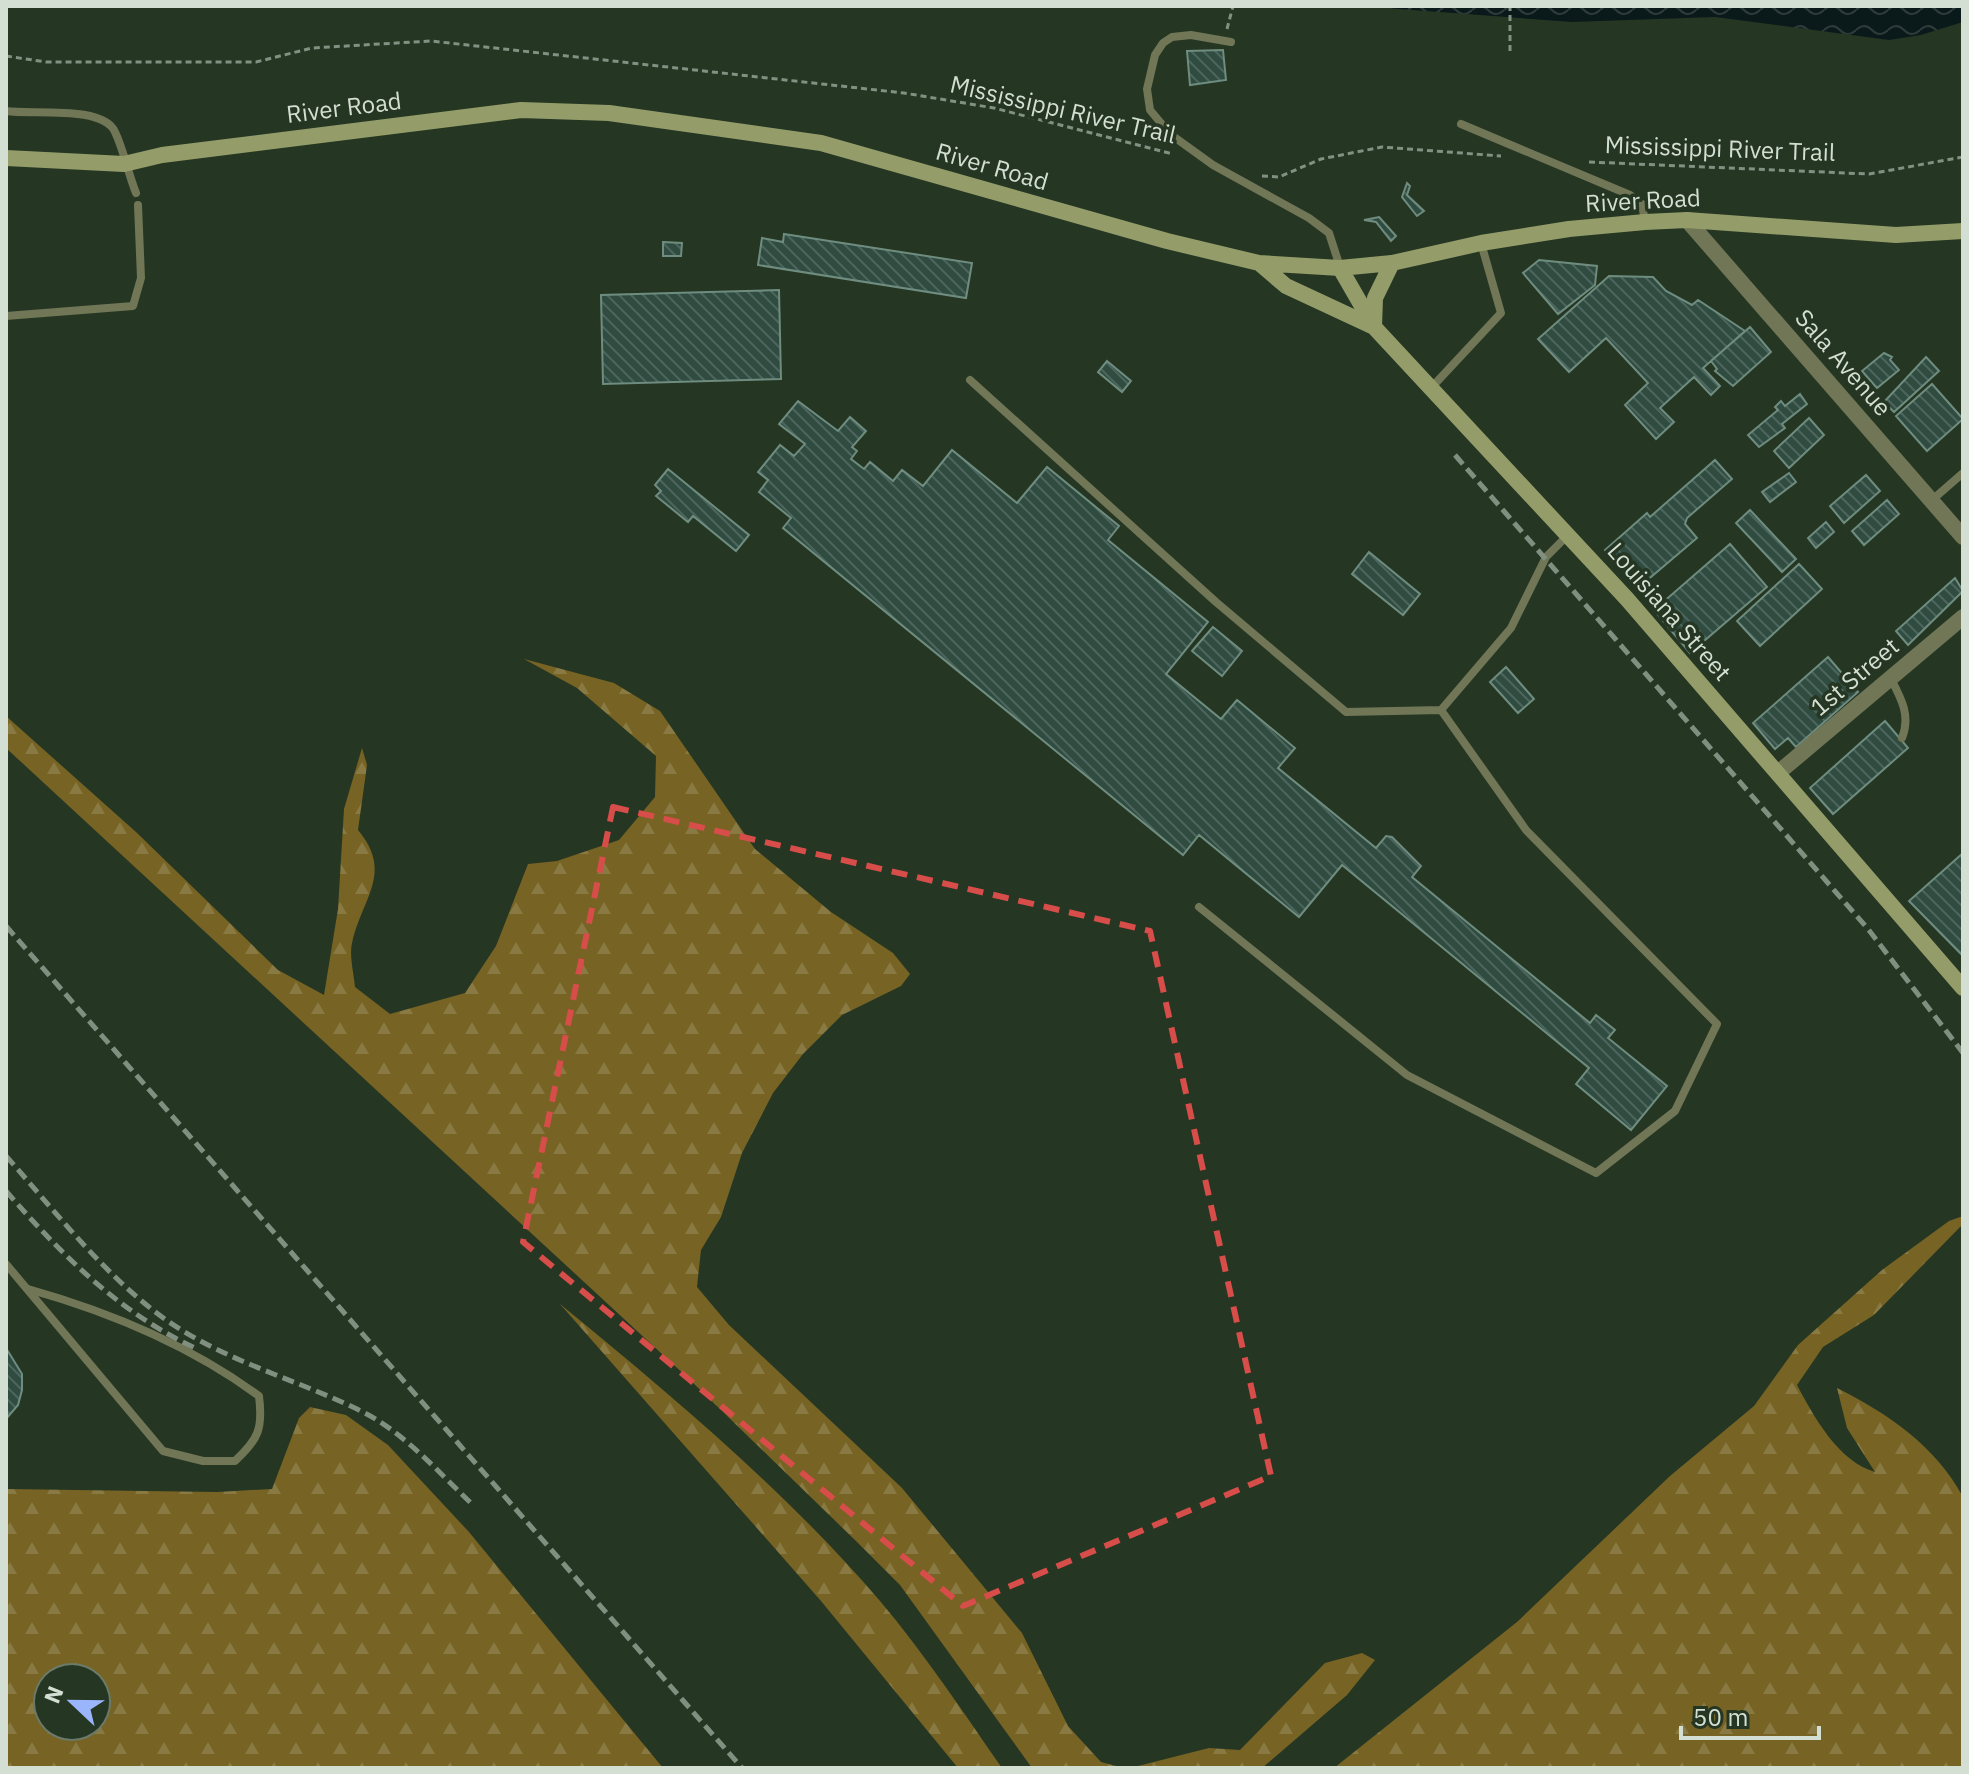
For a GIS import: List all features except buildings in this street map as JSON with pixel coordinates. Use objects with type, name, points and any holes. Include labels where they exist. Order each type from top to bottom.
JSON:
[{"type":"main road","name":"River Road","points":[[6,158],[124,164],[162,155],[521,110],[609,113],[821,143],[1167,241],[1259,263],[1340,268],[1392,263],[1481,243],[1569,229],[1687,220],[1896,235],[1963,231]]},
{"type":"main road","points":[[1259,263],[1286,286],[1374,327],[1375,298],[1392,263]]},
{"type":"main road","name":"Louisiana Street","points":[[1340,268],[1374,327],[1568,535],[1963,988]]},
{"type":"street","name":"Sala Avenue","points":[[1687,220],[1963,537]]},
{"type":"street","name":"1st Street","points":[[1778,773],[1963,617]]},
{"type":"lane","points":[[1231,42],[1191,35],[1172,37],[1163,43],[1155,55],[1147,89],[1150,110],[1170,134],[1213,165],[1309,218],[1329,233],[1340,268]]},
{"type":"lane","points":[[6,111],[80,114],[105,121],[115,129],[136,193]]},
{"type":"lane","points":[[1461,124],[1630,195],[1642,204],[1645,222]]},
{"type":"lane","points":[[6,316],[133,306],[141,278],[138,205]]},
{"type":"lane","points":[[1432,387],[1501,313],[1481,243]]},
{"type":"lane","points":[[970,380],[1216,602],[1346,712],[1441,710],[1511,628],[1546,557],[1568,535]]},
{"type":"lane","points":[[1931,501],[1963,473]]},
{"type":"lane","points":[[1891,678],[1903,702],[1907,722],[1902,738]]},
{"type":"lane","points":[[1199,907],[1407,1075],[1596,1173],[1675,1111],[1717,1024],[1526,830],[1441,710]]},
{"type":"lane","points":[[6,1264],[163,1451],[203,1461],[235,1461],[250,1447],[262,1422],[259,1396],[228,1373],[99,1309],[28,1289]]},
{"type":"path","points":[[1227,29],[1233,6]]},
{"type":"path","points":[[1510,6],[1510,51]]},
{"type":"path","name":"Mississippi River Trail","points":[[6,56],[46,62],[256,62],[312,48],[431,41],[904,93],[994,108],[1184,157]]},
{"type":"path","points":[[1252,175],[1279,177],[1321,159],[1382,147],[1515,158]]},
{"type":"path","name":"Mississippi River Trail","points":[[1575,161],[1869,174],[1963,157]]},
{"type":"highlighted area","points":[[613,807],[1150,931],[1271,1476],[963,1606],[523,1242]]},
{"type":"green space","points":[[524,659],[614,683],[660,711],[755,849],[831,912],[893,953],[910,974],[901,986],[842,1015],[803,1054],[773,1093],[742,1153],[721,1217],[701,1250],[697,1287],[729,1325],[902,1488],[1022,1633],[1068,1726],[1101,1762],[1124,1768],[1032,1768],[900,1585],[856,1541],[688,1378],[6,748],[6,716],[136,832],[278,970],[324,995],[338,909],[344,809],[362,748],[367,765],[358,830],[374,859],[375,873],[352,943],[351,959],[355,987],[390,1014],[465,993],[496,946],[528,864],[557,861],[619,840],[655,797],[656,756],[577,688]]},
{"type":"green space","points":[[1963,1216],[1963,1224],[1874,1315],[1823,1347],[1797,1385],[1828,1436],[1850,1458],[1875,1472],[1847,1428],[1837,1388],[1874,1408],[1909,1433],[1939,1462],[1963,1497],[1963,1768],[1334,1768],[1517,1622],[1670,1476],[1754,1406],[1798,1345],[1882,1270],[1949,1221]]},
{"type":"green space","points":[[560,1304],[727,1446],[844,1560],[912,1641],[1002,1768],[958,1768],[821,1601]]},
{"type":"green space","points":[[310,1407],[346,1415],[388,1445],[469,1532],[663,1768],[6,1768],[6,1489],[217,1492],[272,1489],[299,1418]]},
{"type":"green space","points":[[1362,1653],[1375,1660],[1347,1695],[1262,1768],[1130,1768],[1209,1748],[1240,1750],[1325,1663]]},
{"type":"water","points":[[1359,6],[1963,6],[1963,22],[1921,35],[1889,40],[1715,17],[1572,22]]},
{"type":"railway","points":[[1455,455],[1868,929],[1963,1053]]},
{"type":"railway","points":[[6,926],[742,1768]]},
{"type":"railway","points":[[6,1156],[97,1259],[158,1314],[206,1344],[336,1399],[377,1420],[420,1453],[472,1504]]},
{"type":"railway","points":[[6,1191],[92,1280],[141,1317],[195,1348]]}]
